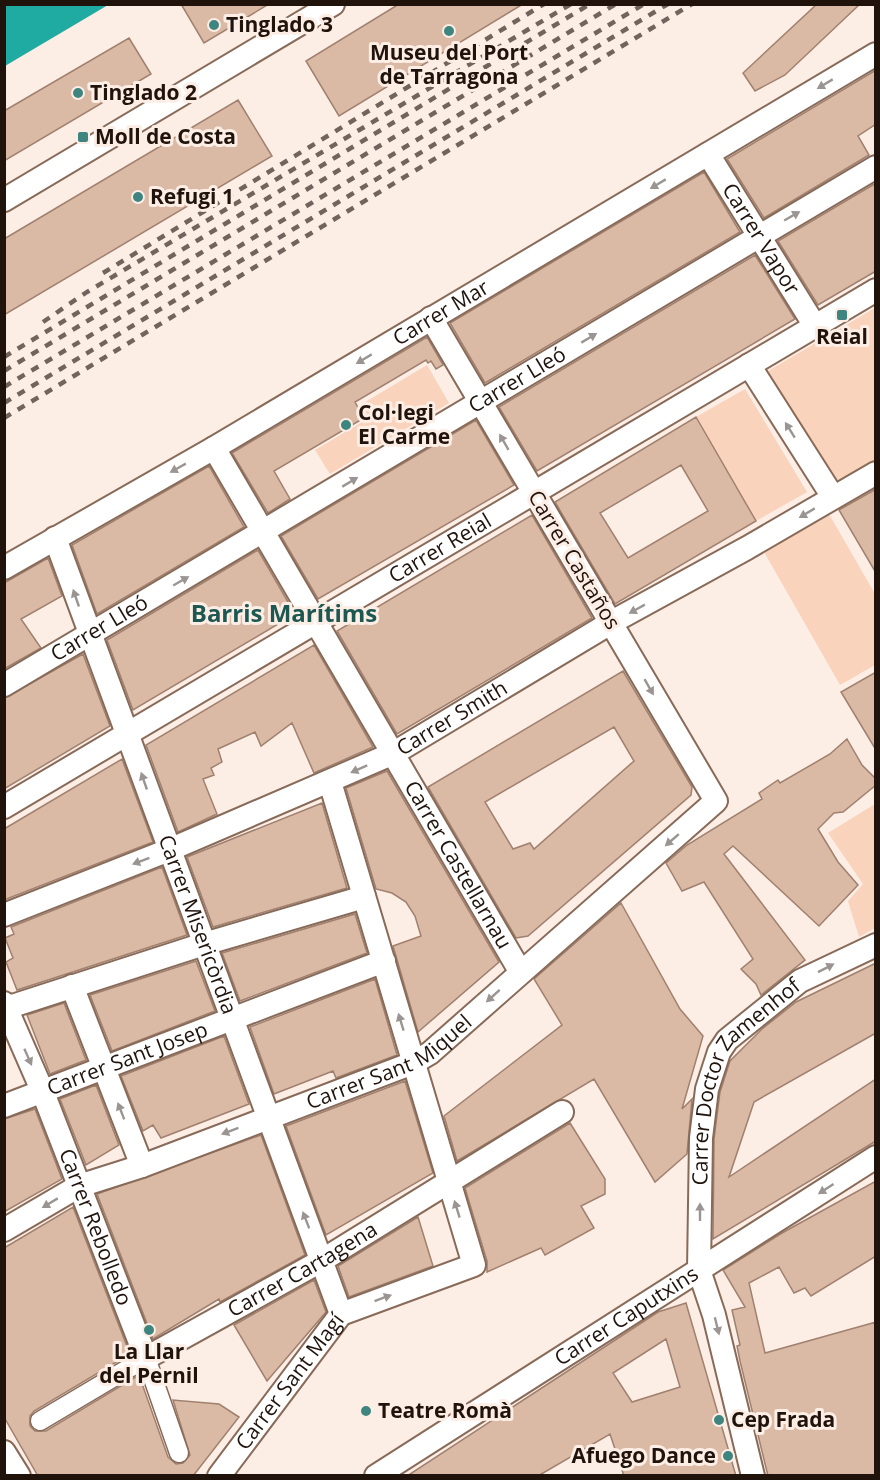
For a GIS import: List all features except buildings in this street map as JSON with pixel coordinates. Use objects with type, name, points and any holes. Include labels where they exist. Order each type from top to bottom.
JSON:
[{"type":"street","points":[[4,200],[333,4]]},
{"type":"street","name":"Carrer Mar","points":[[4,568],[214,448],[876,54]]},
{"type":"street","name":"Carrer Vapor","points":[[708,154],[815,326]]},
{"type":"street","name":"Carrer Lleó","points":[[4,685],[876,167]]},
{"type":"street","name":"Carrer Reial","points":[[4,807],[876,290]]},
{"type":"street","name":"Carrer Castaños","points":[[431,318],[716,801]]},
{"type":"street","points":[[749,365],[833,497]]},
{"type":"street","name":"Carrer Castellarnau","points":[[214,448],[520,971]]},
{"type":"street","name":"Carrer Smith","points":[[4,915],[168,850],[394,753],[612,622],[747,548],[876,473]]},
{"type":"street","name":"Carrer Misericòrdia","points":[[54,538],[341,1314]]},
{"type":"street","points":[[330,782],[449,1180]]},
{"type":"street","name":"Carrer Sant Miquel","points":[[4,1230],[79,1186],[142,1166],[413,1062],[430,1053],[520,971],[716,801]]},
{"type":"street","points":[[5,1006],[364,897]]},
{"type":"street","name":"Carrer Doctor Zamenhof","points":[[753,1476],[714,1315],[699,1270],[701,1138],[707,1089],[719,1052],[727,1040],[800,981],[876,945]]},
{"type":"street","name":"Carrer Sant Josep","points":[[4,1106],[104,1066],[232,1022],[384,962]]},
{"type":"street","points":[[72,986],[142,1166]]},
{"type":"street","name":"Carrer Rebolledo","points":[[5,1006],[42,1090],[146,1358],[179,1453]]},
{"type":"street","name":"Carrer Cartagena","points":[[40,1421],[146,1358],[321,1261],[562,1112]]},
{"type":"street","name":"Carrer Caputxins","points":[[376,1476],[876,1157]]},
{"type":"street","name":"Carrer Sant Magí","points":[[219,1476],[341,1314],[474,1265],[449,1180]]},
{"type":"street","points":[[4,1452],[19,1476]]},
{"type":"shaded area","points":[[875,308],[875,460],[834,484],[768,371]]},
{"type":"shaded area","points":[[427,365],[449,403],[330,474],[315,450],[369,418],[362,404]]},
{"type":"shaded area","points":[[745,389],[807,492],[756,521],[696,417]]},
{"type":"shaded area","points":[[829,514],[875,594],[875,665],[840,685],[764,552]]},
{"type":"shaded area","points":[[875,804],[875,928],[859,937],[848,901],[863,884],[828,833]]},
{"type":"water","points":[[5,4],[108,4],[108,5],[5,66]]},
{"type":"railway","points":[[103,273],[544,4]]},
{"type":"railway","points":[[43,322],[87,292],[571,4]]},
{"type":"railway","points":[[4,357],[590,4]]},
{"type":"railway","points":[[4,371],[616,4]]},
{"type":"railway","points":[[4,387],[644,4]]},
{"type":"railway","points":[[4,403],[668,4]]},
{"type":"railway","points":[[4,418],[692,4]]},
{"type":"place","name":"Tinglado 3","points":[[214,25]]},
{"type":"place","name":"Museu del Port de Tarragona","points":[[449,31]]},
{"type":"place","name":"Tinglado 2","points":[[78,93]]},
{"type":"place","name":"Moll de Costa","points":[[83,137]]},
{"type":"place","name":"Refugi 1","points":[[138,197]]},
{"type":"place","name":"Reial","points":[[842,315]]},
{"type":"place","name":"Col·legi El Carme","points":[[346,425]]},
{"type":"place","name":"La Llar del Pernil","points":[[149,1330]]},
{"type":"place","name":"Teatre Romà","points":[[366,1411]]},
{"type":"place","name":"Cep Frada","points":[[719,1420]]},
{"type":"place","name":"Afuego Dance","points":[[728,1456]]},
{"type":"district","name":"Barris Marítims","points":[[284,614]]}]
